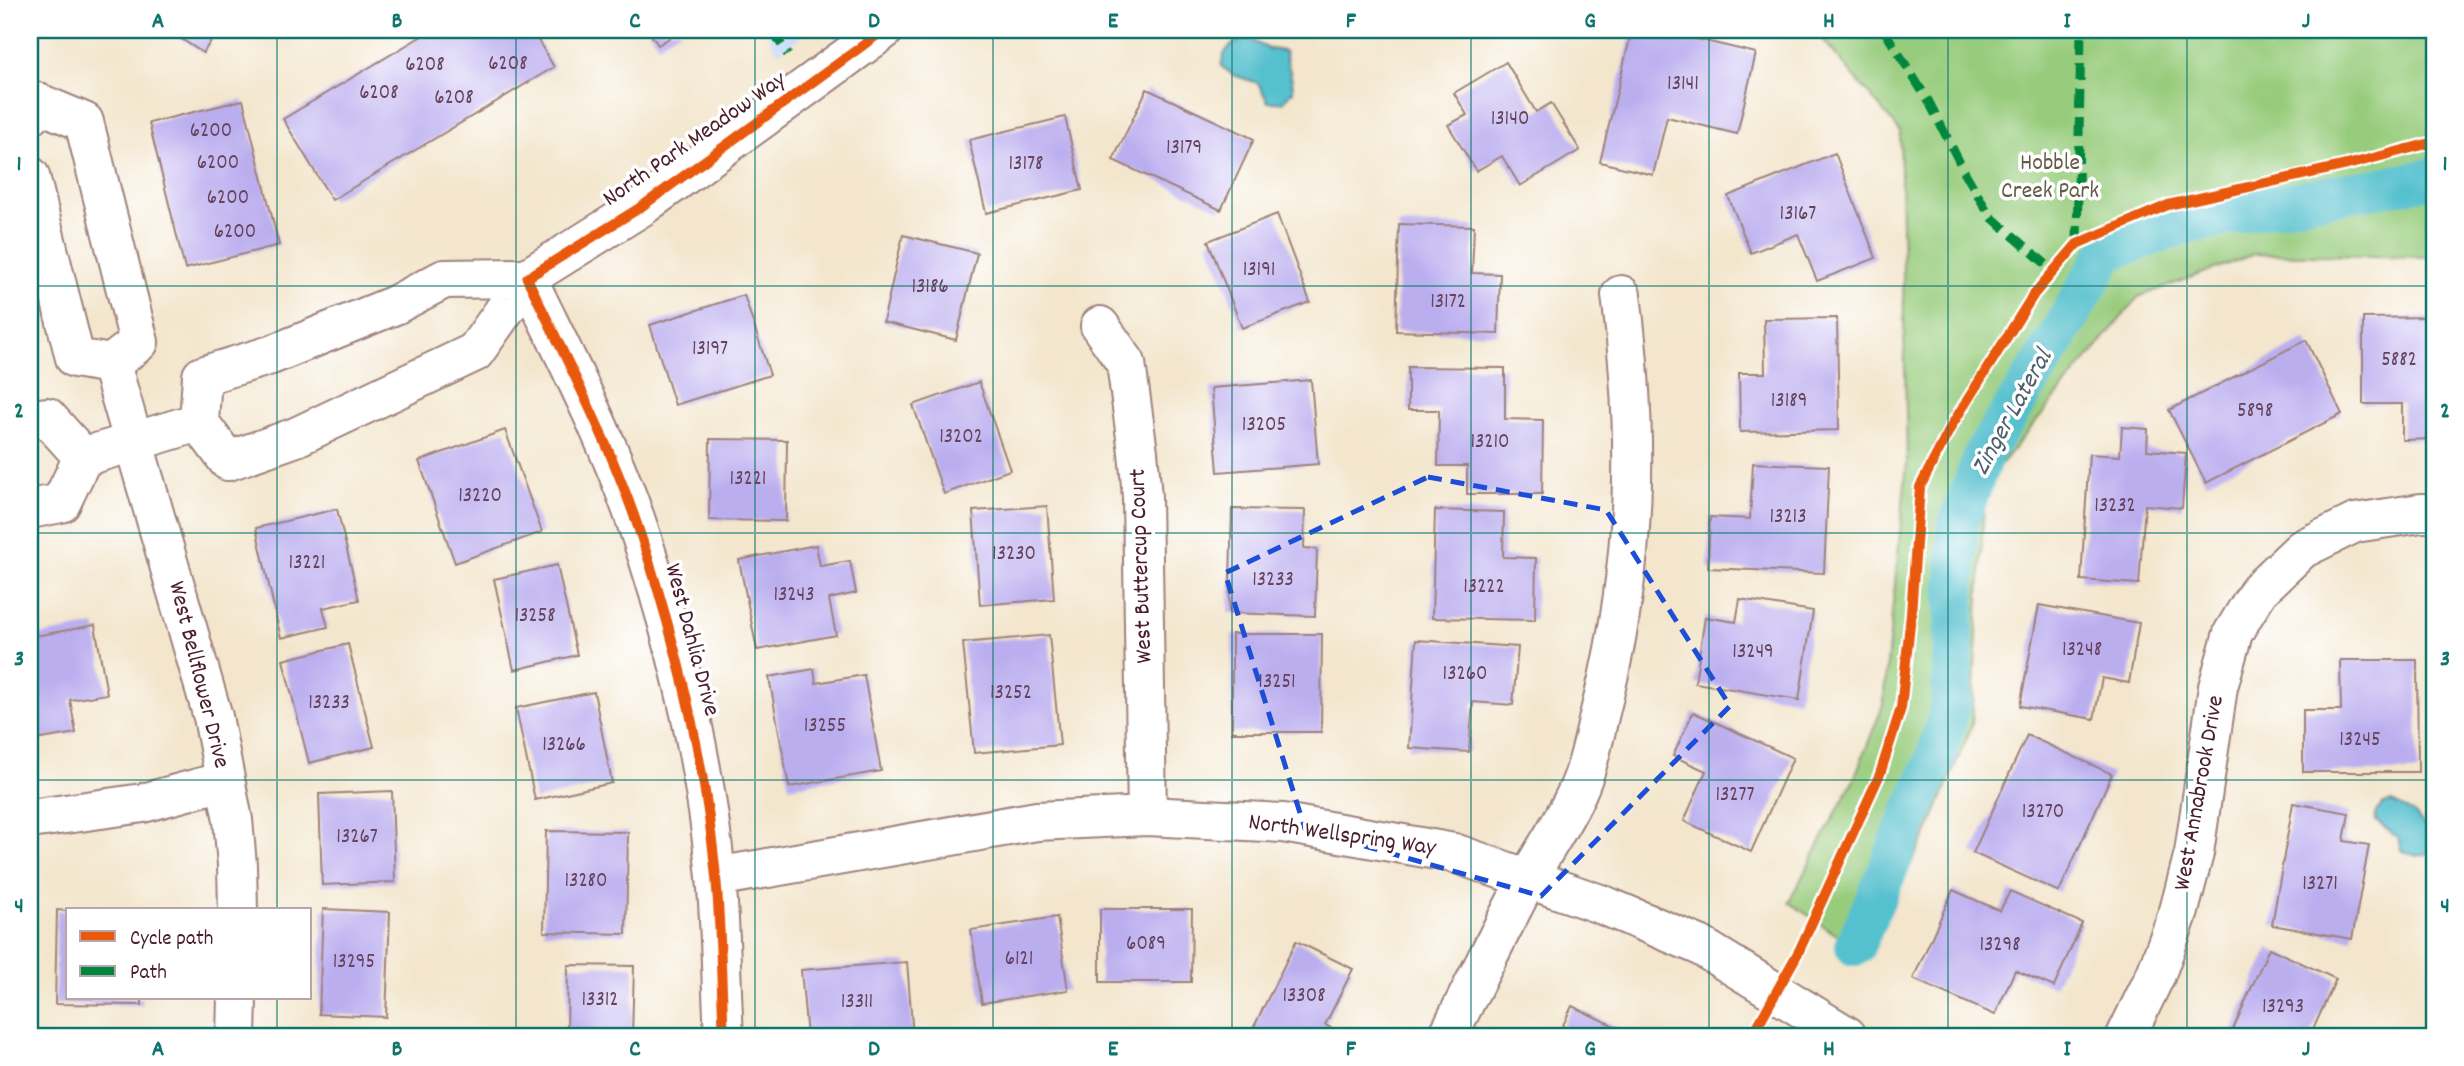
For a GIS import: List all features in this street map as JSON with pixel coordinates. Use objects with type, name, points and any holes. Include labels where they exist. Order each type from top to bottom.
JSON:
[{"type":"street","name":"North Park Meadow Way","points":[[199,422],[228,461],[296,437],[475,352],[527,278],[641,207],[868,34]]},
{"type":"street","points":[[30,116],[36,102],[84,122],[138,342],[111,364],[75,358],[30,176]]},
{"type":"street","points":[[30,509],[61,503],[83,457],[199,422],[202,376],[271,355],[395,305],[444,279],[527,278]]},
{"type":"street","name":"West Dahlia Drive","points":[[527,278],[599,426],[639,529],[671,634],[693,729],[716,877],[724,1036]]},
{"type":"street","points":[[1448,1036],[1528,880],[1577,792],[1591,750],[1616,646],[1625,593],[1634,486],[1633,415],[1621,295]]},
{"type":"street","name":"West Buttercup Court","points":[[1100,326],[1126,363],[1139,452],[1147,816]]},
{"type":"street","name":"West Bellflower Drive","points":[[111,364],[213,717],[233,820],[238,908]]},
{"type":"street","points":[[30,419],[47,417],[83,457]]},
{"type":"street","name":"West Annabrook Drive","points":[[2126,1036],[2156,974],[2179,911],[2194,853],[2218,687],[2233,634],[2259,590],[2302,549],[2355,523],[2434,513]]},
{"type":"street","points":[[30,819],[143,803],[224,781]]},
{"type":"street","name":"North Wellspring Way","points":[[716,877],[1037,821],[1147,816],[1283,823],[1454,853],[1603,905],[1699,945],[1847,1036]]},
{"type":"street","points":[[236,1036],[237,1000]]},
{"type":"highlighted area","points":[[1428,477],[1606,510],[1730,706],[1541,896],[1305,829],[1225,573]]},
{"type":"shaded area","points":[[765,30],[810,30],[778,53]]},
{"type":"green space","name":"Hobble Creek Park","points":[[1815,30],[2434,30],[2434,257],[2255,254],[2138,297],[1985,484],[1972,725],[1927,834],[1863,953],[1789,902],[1854,779],[1883,705],[1907,463],[1900,131]]},
{"type":"water","points":[[1246,38],[1269,49],[1285,51],[1293,91],[1283,102],[1268,102],[1258,83],[1233,75],[1221,66],[1229,48]]},
{"type":"water","points":[[2392,802],[2414,813],[2431,834],[2431,845],[2427,854],[2416,856],[2401,850],[2398,838],[2376,821],[2375,814],[2378,809]]},
{"type":"building","points":[[168,30],[218,30],[203,53]]},
{"type":"building","points":[[432,30],[532,30],[554,67],[332,200],[283,119]]},
{"type":"building","points":[[648,30],[682,30],[658,45]]},
{"type":"building","points":[[1632,30],[1659,30],[1756,53],[1737,134],[1667,117],[1653,175],[1600,162]]},
{"type":"building","points":[[1506,62],[1536,112],[1551,103],[1580,150],[1520,186],[1502,156],[1476,171],[1448,125],[1467,115],[1454,93]]},
{"type":"building","points":[[1147,89],[1254,139],[1221,210],[1113,160]]},
{"type":"building","points":[[243,100],[279,245],[185,269],[149,123]]},
{"type":"building","points":[[1065,117],[1082,190],[986,213],[969,140]]},
{"type":"building","points":[[1835,153],[1876,258],[1817,281],[1798,234],[1751,253],[1728,196]]},
{"type":"building","points":[[1277,214],[1310,302],[1242,328],[1208,241]]},
{"type":"building","points":[[1399,224],[1474,226],[1472,273],[1500,274],[1498,334],[1396,331]]},
{"type":"building","points":[[903,235],[977,253],[956,340],[883,322]]},
{"type":"building","points":[[744,295],[770,375],[675,405],[650,325]]},
{"type":"building","points":[[2434,317],[2434,439],[2402,440],[2402,404],[2363,404],[2363,318]]},
{"type":"building","points":[[1837,318],[1839,430],[1740,432],[1739,373],[1765,373],[1764,319]]},
{"type":"building","points":[[2306,340],[2342,414],[2206,483],[2169,410]]},
{"type":"building","points":[[1408,367],[1505,368],[1505,419],[1543,420],[1542,494],[1467,494],[1467,466],[1438,466],[1439,410],[1408,410]]},
{"type":"building","points":[[1311,380],[1318,464],[1218,472],[1211,388]]},
{"type":"building","points":[[979,382],[1010,470],[944,494],[913,405]]},
{"type":"building","points":[[2122,427],[2148,429],[2147,450],[2186,453],[2182,508],[2145,505],[2139,584],[2081,580],[2089,454],[2120,456]]},
{"type":"building","points":[[505,430],[542,532],[455,563],[419,461]]},
{"type":"building","points":[[710,439],[787,440],[786,521],[709,520]]},
{"type":"building","points":[[1753,463],[1829,466],[1824,573],[1708,568],[1710,517],[1750,519]]},
{"type":"building","points":[[1047,506],[1054,599],[980,605],[973,511]]},
{"type":"building","points":[[337,509],[359,600],[323,608],[328,627],[281,638],[256,528]]},
{"type":"building","points":[[1232,509],[1305,510],[1304,548],[1317,549],[1315,616],[1229,613]]},
{"type":"building","points":[[1435,510],[1504,512],[1503,557],[1536,558],[1535,620],[1432,618]]},
{"type":"building","points":[[816,545],[820,566],[850,561],[856,593],[829,599],[836,635],[757,650],[739,560]]},
{"type":"building","points":[[557,565],[577,655],[514,670],[494,579]]},
{"type":"building","points":[[1740,599],[1813,611],[1799,700],[1695,683],[1705,617],[1736,622]]},
{"type":"building","points":[[2039,605],[2139,623],[2129,683],[2102,678],[2094,719],[2020,706]]},
{"type":"building","points":[[95,625],[107,694],[70,700],[76,733],[30,741],[30,637]]},
{"type":"building","points":[[1232,634],[1322,634],[1321,732],[1232,732]]},
{"type":"building","points":[[1049,635],[1060,745],[974,753],[963,643]]},
{"type":"building","points":[[1416,640],[1518,647],[1513,705],[1473,702],[1469,752],[1409,748]]},
{"type":"building","points":[[348,644],[374,747],[309,763],[283,660]]},
{"type":"building","points":[[2340,660],[2417,660],[2418,772],[2303,772],[2303,710],[2341,710]]},
{"type":"building","points":[[814,669],[816,683],[864,675],[881,771],[789,787],[769,677]]},
{"type":"building","points":[[594,692],[612,783],[535,800],[516,708]]},
{"type":"building","points":[[1693,712],[1793,758],[1751,852],[1684,821],[1706,771],[1673,756]]},
{"type":"building","points":[[2027,735],[2112,774],[2059,892],[1973,853]]},
{"type":"building","points":[[392,791],[395,882],[322,885],[319,794]]},
{"type":"building","points":[[2293,803],[2349,813],[2344,841],[2369,845],[2352,939],[2272,925]]},
{"type":"building","points":[[546,831],[628,832],[626,934],[544,932]]},
{"type":"building","points":[[1953,890],[2000,911],[2010,891],[2082,923],[2054,987],[2015,970],[1995,1015],[1913,979]]},
{"type":"building","points":[[323,909],[390,912],[386,1017],[319,1014]]},
{"type":"building","points":[[1100,909],[1192,909],[1191,982],[1100,982]]},
{"type":"building","points":[[57,910],[66,911],[66,1000],[142,1000],[142,1005],[55,1004]]},
{"type":"building","points":[[1057,917],[1068,990],[982,1003],[971,930]]},
{"type":"building","points":[[1296,941],[1353,969],[1325,1025],[1348,1036],[1250,1035]]},
{"type":"building","points":[[2269,948],[2336,979],[2310,1036],[2230,1036]]},
{"type":"building","points":[[907,962],[913,1036],[807,1036],[801,970]]},
{"type":"building","points":[[568,965],[634,966],[632,1036],[567,1036]]},
{"type":"building","points":[[1572,1006],[1635,1036],[1558,1036]]},
{"type":"waterway","name":"Zinger Lateral","points":[[1855,946],[1934,762],[1951,704],[1958,524],[1985,451],[2042,363],[2107,252],[2181,226],[2296,201],[2424,180],[2434,176]]},
{"type":"marked path","points":[[772,30],[788,55]]},
{"type":"marked path","points":[[1884,30],[1929,102],[1990,216],[2054,271]]},
{"type":"marked path","points":[[2077,244],[2081,30]]},
{"type":"cycle path","points":[[724,1036],[719,917],[711,833],[697,745],[677,658],[628,498],[587,402],[527,278],[641,207],[884,30]]},
{"type":"cycle path","points":[[1752,1036],[1799,951],[1880,774],[1901,708],[1920,487],[1953,423],[2034,294],[2077,244],[2168,205],[2347,165],[2434,142]]}]
